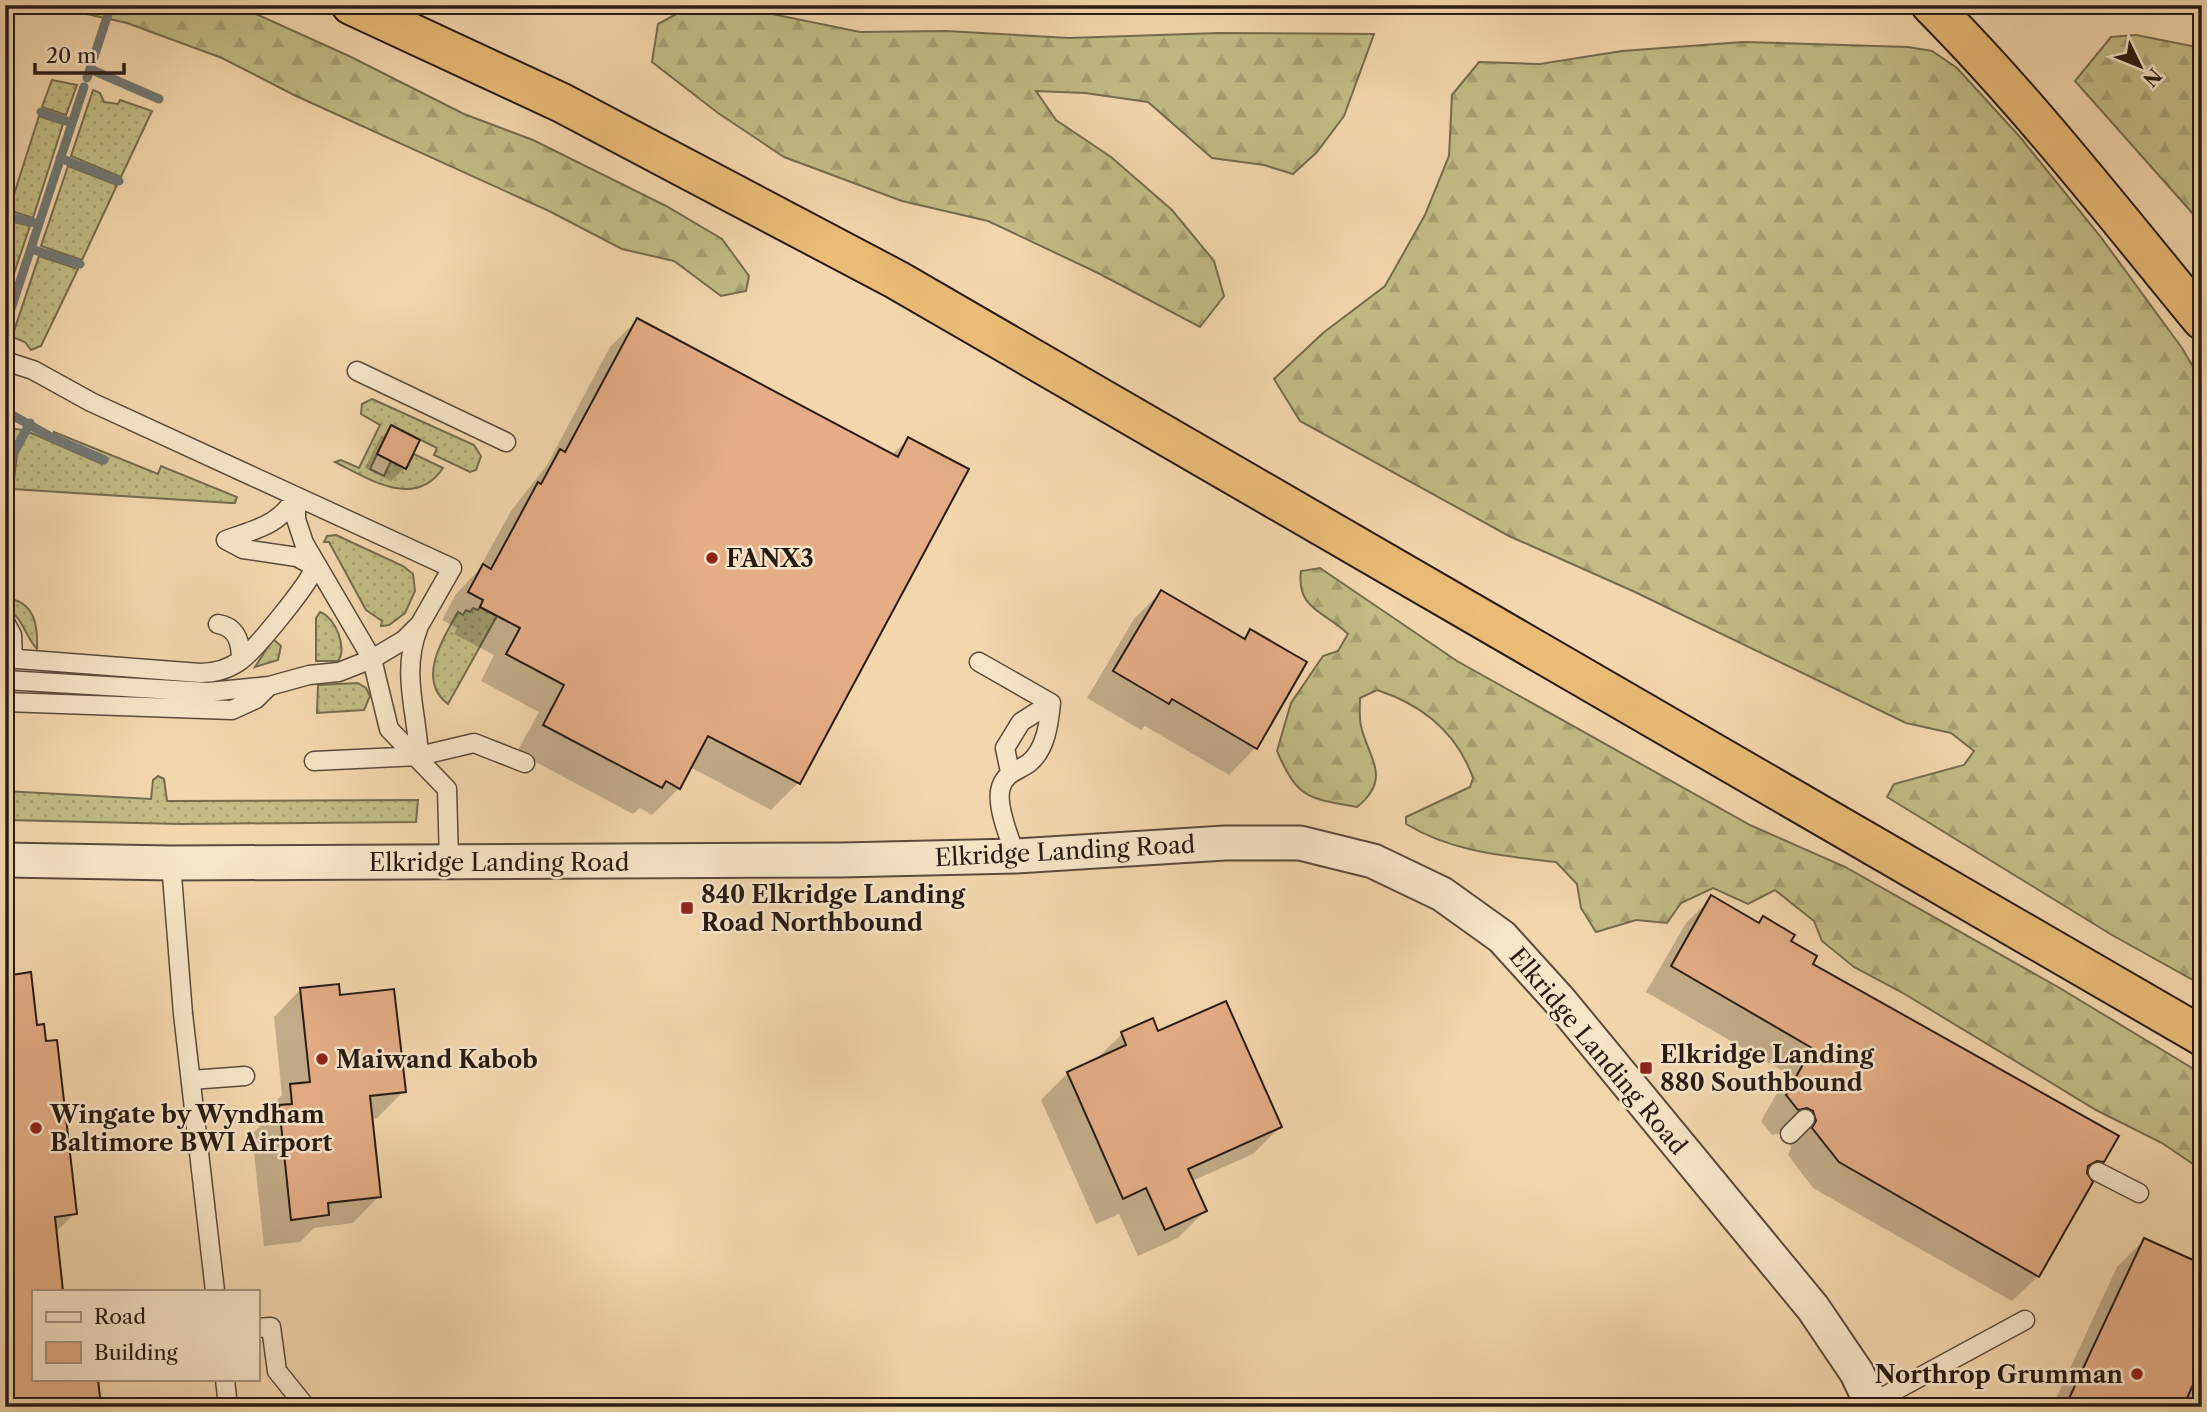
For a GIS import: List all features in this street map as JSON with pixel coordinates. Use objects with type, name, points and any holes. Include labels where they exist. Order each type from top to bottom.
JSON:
[{"type":"highway","points":[[351,5],[562,103],[897,281],[2202,1036]]},
{"type":"highway","points":[[1931,5],[2022,102],[2202,320]]},
{"type":"street","name":"Elkridge Landing Road","points":[[5,860],[171,863],[1016,856],[1214,843],[1300,843],[1373,861],[1442,894],[1502,937],[1560,1001],[1813,1308],[1857,1373],[1873,1405]]},
{"type":"lane","points":[[5,361],[41,374],[91,402],[452,568],[420,624],[404,640],[372,659],[339,672],[309,675],[269,686],[208,692],[5,680]]},
{"type":"lane","points":[[357,371],[506,442]]},
{"type":"lane","points":[[296,497],[296,519],[315,567],[372,659],[389,729],[400,743],[419,756],[447,789],[450,861]]},
{"type":"lane","points":[[296,497],[287,512],[265,528],[226,540],[243,549],[297,557],[315,567]]},
{"type":"lane","points":[[5,622],[12,635],[9,659],[209,673],[226,669],[241,660],[303,589],[315,567]]},
{"type":"lane","points":[[218,624],[233,630],[238,638],[241,660]]},
{"type":"lane","points":[[419,756],[418,726],[408,672],[420,624]]},
{"type":"lane","points":[[979,662],[1051,703]]},
{"type":"lane","points":[[5,702],[232,710],[256,699],[269,686]]},
{"type":"lane","points":[[1016,856],[1004,822],[1000,789],[1010,772],[1030,762],[1044,740],[1048,733],[1051,703]]},
{"type":"lane","points":[[1010,772],[1005,748],[1021,722],[1051,703]]},
{"type":"lane","points":[[314,761],[419,756],[474,743],[525,763]]},
{"type":"lane","points":[[171,863],[191,1080],[215,1290]]},
{"type":"lane","points":[[191,1080],[245,1076]]},
{"type":"lane","points":[[1790,1134],[1805,1119]]},
{"type":"lane","points":[[2098,1172],[2138,1193]]},
{"type":"lane","points":[[1873,1405],[2025,1320]]},
{"type":"lane","points":[[259,1328],[271,1327],[277,1371],[306,1407]]},
{"type":"lane","points":[[225,1380],[228,1407]]},
{"type":"green space","points":[[46,5],[236,5],[349,56],[464,114],[533,140],[666,206],[722,239],[749,276],[746,291],[721,296],[674,261],[622,249],[549,211],[294,95],[222,58],[127,23]]},
{"type":"green space","points":[[691,6],[767,13],[860,32],[946,31],[1069,38],[1219,33],[1374,34],[1344,116],[1317,152],[1293,174],[1264,165],[1212,158],[1148,102],[1085,93],[1036,91],[1056,120],[1111,157],[1172,210],[1214,261],[1224,296],[1200,327],[1098,273],[988,221],[902,201],[784,157],[718,113],[652,62],[658,24]]},
{"type":"green space","points":[[2136,35],[2202,48],[2202,224],[2075,81],[2111,37]]},
{"type":"green space","points":[[1743,42],[1908,47],[1932,51],[1957,68],[2020,137],[2100,236],[2182,348],[2202,382],[2202,501],[2197,504],[2202,509],[2202,985],[2112,935],[1887,797],[1894,784],[1964,765],[1974,751],[1951,733],[1906,723],[1635,592],[1509,536],[1300,421],[1274,379],[1323,333],[1385,286],[1425,215],[1449,156],[1452,95],[1479,62],[1540,64],[1622,51]]},
{"type":"green space","points":[[52,80],[77,85],[66,115],[42,107]]},
{"type":"green space","points":[[93,90],[100,93],[104,102],[118,104],[120,100],[152,111],[121,177],[71,156]]},
{"type":"green space","points":[[39,116],[63,124],[33,218],[9,210]]},
{"type":"green space","points":[[68,166],[117,185],[82,260],[41,246]]},
{"type":"green space","points":[[6,220],[30,226],[5,300],[5,222]]},
{"type":"green space","points":[[39,256],[78,269],[41,346],[31,350],[25,342],[12,337]]},
{"type":"green space","points":[[372,399],[474,445],[481,456],[476,470],[470,472],[434,455],[437,448],[391,425],[370,469],[384,476],[391,461],[406,469],[414,454],[443,468],[432,480],[419,487],[391,487],[335,462],[341,460],[359,468],[380,425],[361,414],[362,404]]},
{"type":"green space","points":[[10,428],[22,430],[5,468],[5,434]]},
{"type":"green space","points":[[29,432],[102,464],[106,457],[54,435],[54,432],[158,474],[161,466],[237,497],[235,503],[231,503],[13,489],[17,454]]},
{"type":"green space","points":[[336,535],[403,566],[413,574],[415,591],[405,613],[389,625],[381,626],[382,621],[366,610],[329,542],[324,542],[327,536]]},
{"type":"green space","points":[[1320,568],[1457,661],[1750,825],[1845,867],[2058,987],[2202,1074],[2202,1170],[2162,1143],[2096,1110],[1903,993],[1854,967],[1822,941],[1814,921],[1775,890],[1748,904],[1713,888],[1681,903],[1667,923],[1636,920],[1596,932],[1581,908],[1577,884],[1556,862],[1460,847],[1406,824],[1406,817],[1470,787],[1473,778],[1458,747],[1448,734],[1423,713],[1394,696],[1377,690],[1360,698],[1361,726],[1376,777],[1368,797],[1357,807],[1306,794],[1291,779],[1277,751],[1291,703],[1323,656],[1338,651],[1348,634],[1307,602],[1303,594],[1301,571]]},
{"type":"green space","points":[[5,598],[15,600],[29,609],[37,631],[37,649],[20,621],[5,608]]},
{"type":"green space","points":[[480,607],[497,616],[448,704],[434,683],[435,659],[458,612],[463,615],[466,610],[470,612],[473,608],[478,610]]},
{"type":"green space","points":[[320,612],[331,620],[341,641],[342,649],[338,661],[316,661],[316,618]]},
{"type":"green space","points":[[273,639],[281,646],[278,660],[255,667]]},
{"type":"green space","points":[[358,683],[366,688],[370,696],[364,710],[317,713],[318,685]]},
{"type":"green space","points":[[158,776],[164,779],[167,801],[418,800],[416,822],[181,824],[5,820],[5,791],[151,799],[153,780]]},
{"type":"building","name":"FANX3","points":[[637,318],[898,457],[908,437],[969,469],[800,784],[708,736],[680,789],[666,781],[662,788],[543,725],[564,685],[506,654],[520,628],[480,607],[483,600],[468,592],[483,564],[491,569],[538,482],[541,484],[560,449],[565,452]]},
{"type":"building","points":[[391,425],[420,440],[406,469],[377,454]]},
{"type":"building","points":[[1161,590],[1245,639],[1250,629],[1307,662],[1257,749],[1172,699],[1169,704],[1113,671]]},
{"type":"building","points":[[1711,895],[1759,923],[1763,916],[1795,935],[1791,941],[1817,956],[1813,964],[2119,1136],[2104,1162],[2097,1161],[2088,1166],[2087,1173],[2093,1182],[2039,1277],[1839,1162],[1812,1128],[1816,1121],[1813,1111],[1807,1108],[1798,1110],[1786,1095],[1812,1048],[1671,966]]},
{"type":"building","name":"Wingate by Wyndham Baltimore BWI Airport","points":[[31,972],[37,1025],[44,1024],[46,1041],[57,1040],[77,1214],[55,1217],[63,1290],[32,1290],[32,1380],[98,1380],[101,1407],[12,1407],[5,1351],[5,976]]},
{"type":"building","points":[[339,984],[340,995],[394,989],[406,1092],[370,1096],[381,1197],[328,1203],[329,1215],[291,1220],[279,1105],[292,1104],[290,1084],[310,1082],[300,988]]},
{"type":"building","points":[[1226,1001],[1282,1127],[1188,1169],[1207,1211],[1165,1230],[1146,1188],[1123,1199],[1067,1072],[1126,1045],[1121,1032],[1153,1018],[1158,1031]]},
{"type":"building","points":[[2144,1238],[2202,1264],[2202,1381],[2196,1378],[2183,1407],[2065,1407]]},
{"type":"waterway","points":[[87,78],[111,5]]},
{"type":"waterway","points":[[90,69],[159,99]]},
{"type":"waterway","points":[[5,327],[84,87]]},
{"type":"waterway","points":[[41,112],[72,123]]},
{"type":"waterway","points":[[60,158],[119,181]]},
{"type":"waterway","points":[[7,216],[39,224]]},
{"type":"waterway","points":[[31,249],[80,264]]},
{"type":"waterway","points":[[5,411],[51,437],[104,460]]},
{"type":"waterway","points":[[5,485],[13,454],[30,423]]},
{"type":"place","name":"FANX3","points":[[712,558]]},
{"type":"place","name":"840 Elkridge Landing Road Northbound","points":[[687,908]]},
{"type":"place","name":"Maiwand Kabob","points":[[322,1059]]},
{"type":"place","name":"Elkridge Landing 880 Southbound","points":[[1646,1068]]},
{"type":"place","name":"Wingate by Wyndham Baltimore BWI Airport","points":[[36,1128]]},
{"type":"place","name":"Northrop Grumman","points":[[2137,1374]]}]
